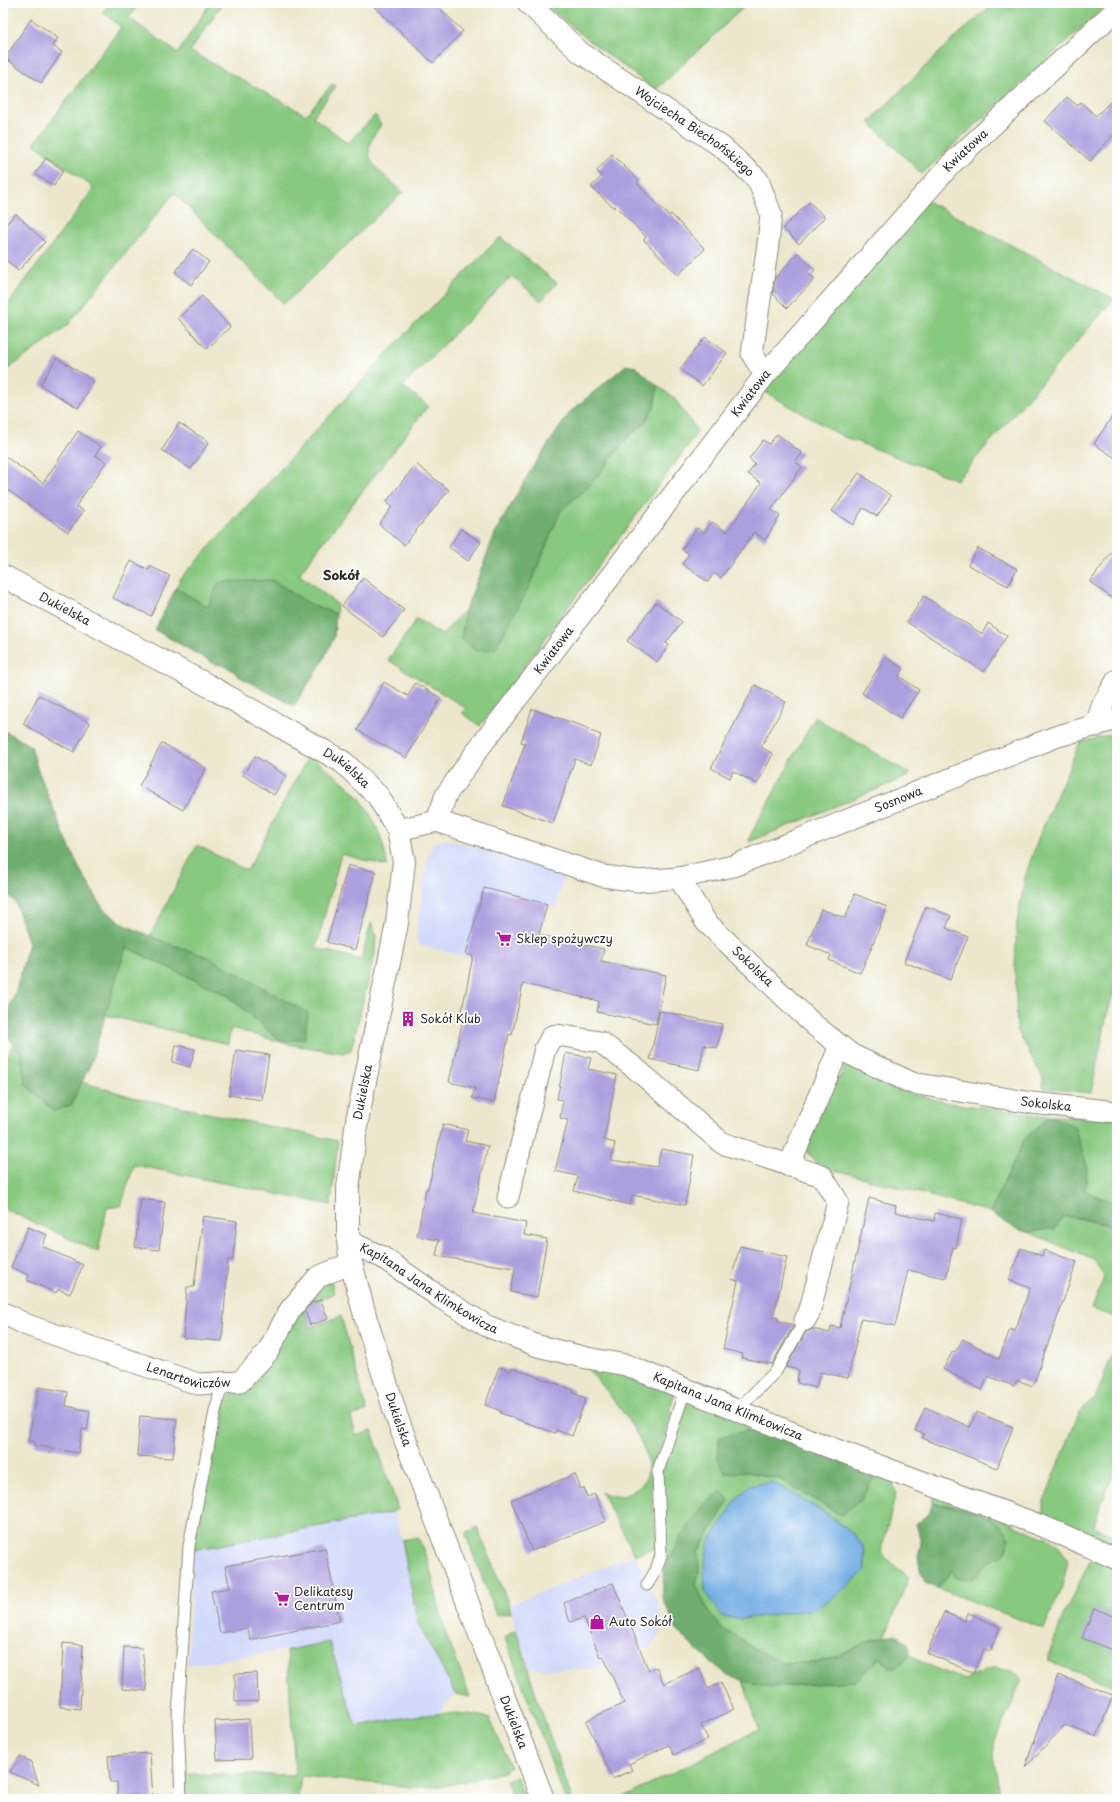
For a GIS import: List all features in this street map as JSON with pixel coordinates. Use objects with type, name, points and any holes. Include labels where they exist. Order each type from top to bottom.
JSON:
[{"type":"main road","name":"Dukielska","points":[[3,576],[203,683],[343,762],[378,796],[398,830],[404,862],[398,924],[357,1121],[348,1188],[348,1241],[351,1263],[364,1312],[397,1418],[543,1799]]},
{"type":"street","name":"Wojciecha Biechońskiego","points":[[528,3],[581,53],[722,147],[758,180],[771,214],[752,354],[765,375]]},
{"type":"street","name":"Kwiatowa","points":[[437,821],[446,795],[479,748],[765,375],[951,164],[1117,8]]},
{"type":"street","points":[[1096,726],[1102,706],[1117,680]]},
{"type":"street","name":"Sosnowa","points":[[679,878],[739,864],[1055,737],[1117,720]]},
{"type":"street","points":[[398,830],[437,821],[606,876],[638,881],[679,878]]},
{"type":"street","name":"Sokolska","points":[[679,878],[706,922],[814,1025],[852,1055],[912,1083],[1032,1103],[1117,1112]]},
{"type":"street","points":[[508,1197],[545,1050],[552,1036],[557,1035],[600,1042],[635,1068],[722,1143],[822,1176],[838,1202],[809,1313],[805,1320]]},
{"type":"street","points":[[789,1166],[840,1046]]},
{"type":"street","name":"Kapitana Jana Klimkowicza","points":[[348,1241],[382,1257],[441,1298],[488,1326],[538,1346],[586,1358],[626,1365],[817,1443],[1047,1528],[1117,1559]]},
{"type":"street","name":"Lenartowiczów","points":[[3,1313],[27,1325],[198,1384],[240,1382],[267,1353],[290,1310],[318,1277],[351,1263]]},
{"type":"lane","points":[[736,1411],[776,1371],[805,1320]]},
{"type":"lane","points":[[181,1799],[178,1716],[189,1546],[215,1411],[223,1382]]},
{"type":"lane","points":[[647,1584],[656,1570],[661,1555],[658,1471],[685,1390]]},
{"type":"shaded area","points":[[447,839],[516,857],[564,875],[556,907],[548,906],[530,973],[419,945],[416,937],[427,858],[434,843]]},
{"type":"shaded area","points":[[393,1511],[402,1540],[418,1624],[456,1694],[437,1714],[356,1726],[329,1642],[187,1665],[193,1550]]},
{"type":"shaded area","points":[[635,1555],[658,1604],[663,1625],[660,1636],[653,1645],[593,1669],[529,1669],[509,1605]]},
{"type":"green space","points":[[110,3],[140,3],[129,18],[178,53],[210,3],[223,3],[190,51],[306,115],[332,84],[336,86],[313,117],[348,143],[375,115],[381,125],[373,137],[370,147],[372,163],[403,192],[284,304],[174,193],[68,325],[3,373],[3,311],[94,188],[34,144],[121,27],[103,12]]},
{"type":"green space","points":[[547,3],[748,3],[656,90],[587,39],[547,6]]},
{"type":"green space","points":[[994,3],[1109,3],[922,174],[869,122],[951,41]]},
{"type":"green space","points":[[923,199],[1114,299],[957,480],[844,437],[758,388]]},
{"type":"green space","points":[[500,237],[557,283],[541,301],[513,277],[510,278],[403,386],[428,406],[299,574],[337,604],[336,614],[310,604],[272,580],[208,607],[176,588],[181,578],[387,353]]},
{"type":"green space","points":[[626,365],[636,367],[658,386],[654,407],[644,424],[629,436],[590,485],[561,510],[528,589],[495,649],[477,651],[461,639],[466,609],[496,531],[529,473],[570,412]]},
{"type":"green space","points":[[658,386],[674,398],[698,432],[480,726],[462,713],[466,708],[388,660],[417,619],[442,635],[466,609],[461,639],[528,589],[561,510],[590,485],[629,436],[644,424],[654,407]]},
{"type":"green space","points":[[272,580],[310,604],[336,614],[334,637],[323,661],[294,706],[238,676],[228,667],[215,664],[155,630],[176,588],[208,607],[219,582]]},
{"type":"green space","points":[[815,717],[909,773],[909,776],[749,842],[750,836]]},
{"type":"green space","points":[[3,730],[31,746],[37,768],[62,830],[79,868],[104,910],[127,926],[164,942],[208,957],[308,1013],[305,1038],[282,1042],[227,995],[126,947],[91,1063],[71,1105],[54,1111],[25,1084],[21,1054],[3,1030],[3,1020],[14,997],[29,943],[16,904],[3,887]]},
{"type":"green space","points":[[1117,733],[1117,981],[1108,1010],[1091,1093],[1043,1088],[1043,1078],[1017,1030],[1015,964],[1017,923],[1025,877],[1039,836],[1080,742]]},
{"type":"green space","points":[[309,755],[350,787],[361,800],[371,815],[382,840],[386,857],[387,866],[341,854],[316,948],[361,960],[371,923],[376,935],[375,954],[351,1050],[343,1053],[288,1044],[231,1028],[228,1044],[105,1015],[125,947],[226,995],[164,942],[150,936],[197,845],[247,871]]},
{"type":"green space","points":[[13,1043],[21,1054],[26,1084],[71,1105],[82,1082],[133,1097],[338,1141],[331,1205],[134,1165],[121,1206],[107,1208],[98,1252],[3,1208],[3,1069]]},
{"type":"green space","points":[[848,1061],[888,1087],[949,1103],[1048,1116],[1117,1118],[1117,1204],[1085,1191],[1087,1166],[1074,1126],[1024,1140],[990,1212],[819,1166],[806,1151],[804,1142]]},
{"type":"green space","points":[[1049,1116],[1074,1126],[1087,1166],[1085,1191],[1117,1204],[1117,1226],[1082,1219],[1062,1217],[1055,1229],[1025,1232],[1009,1225],[990,1212],[1024,1140]]},
{"type":"green space","points":[[1072,1216],[1096,1223],[1117,1226],[1117,1318],[1092,1309],[1104,1277],[1094,1260],[1028,1232],[1055,1228],[1062,1217]]},
{"type":"green space","points":[[330,1278],[334,1294],[303,1306],[310,1327],[341,1316],[367,1411],[351,1416],[356,1436],[372,1431],[398,1509],[389,1513],[193,1550],[223,1409],[231,1394],[270,1353],[309,1290],[318,1280]]},
{"type":"green space","points":[[1117,1342],[1117,1464],[1093,1526],[1117,1537],[1117,1553],[1054,1525],[1044,1511],[1044,1501],[1079,1413],[1097,1394]]},
{"type":"green space","points":[[605,1363],[674,1389],[664,1442],[656,1455],[651,1489],[657,1547],[635,1555],[601,1492],[615,1496],[623,1496],[638,1488],[647,1477],[647,1459],[635,1430],[625,1415],[603,1386],[584,1366]]},
{"type":"green space","points":[[689,1402],[705,1402],[760,1428],[725,1473],[749,1472],[780,1479],[840,1515],[876,1473],[892,1480],[896,1493],[881,1552],[890,1562],[909,1577],[885,1637],[870,1641],[839,1656],[815,1663],[783,1663],[760,1652],[738,1637],[723,1630],[709,1613],[696,1585],[699,1572],[698,1552],[716,1523],[684,1533],[665,1568],[666,1532],[661,1474],[684,1409]],"holes":[[[770,1482],[837,1521],[859,1540],[865,1554],[865,1571],[814,1609],[741,1619],[722,1616]]]},
{"type":"green space","points":[[760,1428],[876,1473],[861,1500],[841,1515],[780,1479],[749,1472],[725,1473],[718,1460],[719,1437]]},
{"type":"green space","points":[[721,1491],[729,1500],[698,1552],[699,1572],[696,1585],[709,1613],[723,1630],[738,1637],[760,1652],[783,1663],[815,1663],[839,1656],[870,1641],[896,1634],[908,1643],[910,1655],[893,1669],[880,1658],[855,1681],[771,1687],[730,1677],[694,1648],[677,1630],[662,1597],[665,1568],[680,1538],[704,1505]]},
{"type":"green space","points":[[935,1492],[1051,1540],[1061,1549],[1068,1561],[1062,1587],[1044,1629],[937,1588],[952,1571],[978,1576],[987,1564],[1007,1550],[1008,1540],[1007,1532],[1000,1525],[983,1515],[953,1506],[933,1503]]},
{"type":"green space","points":[[933,1503],[978,1513],[999,1524],[1005,1531],[1009,1540],[1005,1553],[1001,1557],[988,1562],[975,1576],[968,1580],[956,1578],[952,1571],[937,1588],[925,1583],[920,1569],[918,1555],[921,1547],[916,1524],[927,1516]]},
{"type":"green space","points":[[477,1527],[511,1613],[496,1615],[466,1534]]},
{"type":"green space","points":[[418,1537],[429,1564],[445,1631],[470,1697],[456,1694],[418,1624],[402,1540]]},
{"type":"green space","points":[[1101,1560],[1117,1567],[1117,1688],[1048,1661],[1048,1657],[1064,1614],[1090,1561]]},
{"type":"green space","points":[[516,1629],[538,1701],[572,1799],[565,1799],[505,1638]]},
{"type":"green space","points":[[329,1642],[356,1726],[406,1717],[442,1713],[476,1715],[490,1719],[511,1767],[503,1772],[441,1787],[412,1787],[301,1776],[298,1799],[185,1799],[184,1774],[295,1775],[287,1650]]},
{"type":"green space","points":[[910,1655],[939,1670],[964,1680],[995,1667],[1017,1674],[1021,1678],[1012,1704],[995,1740],[993,1756],[1001,1799],[621,1799],[759,1729],[743,1681],[771,1687],[855,1681],[880,1658],[893,1669]]},
{"type":"green space","points":[[517,1777],[525,1799],[513,1799],[506,1780]]},
{"type":"water","points":[[770,1482],[822,1511],[849,1531],[859,1541],[864,1549],[865,1571],[836,1596],[814,1609],[741,1619],[722,1616],[705,1591],[704,1567],[709,1542],[737,1499],[749,1486]]},
{"type":"building","points":[[371,3],[434,3],[463,31],[433,63]]},
{"type":"building","points":[[31,19],[58,38],[53,46],[62,52],[41,83],[5,58]]},
{"type":"building","points":[[1117,95],[1117,131],[1090,161],[1045,121],[1067,97],[1078,106],[1081,102],[1096,116]]},
{"type":"building","points":[[612,154],[639,181],[637,183],[669,216],[671,214],[705,249],[678,275],[644,240],[646,237],[615,206],[614,208],[591,187],[602,176],[597,171]]},
{"type":"building","points":[[46,158],[63,170],[54,186],[35,174]]},
{"type":"building","points":[[809,202],[825,217],[799,244],[783,228]]},
{"type":"building","points":[[16,214],[45,242],[18,271],[3,257],[3,227]]},
{"type":"building","points":[[193,249],[209,262],[191,285],[175,272]]},
{"type":"building","points":[[798,253],[815,270],[810,275],[815,279],[787,308],[773,294],[775,278]]},
{"type":"building","points":[[202,296],[230,327],[207,349],[178,318]]},
{"type":"building","points":[[705,337],[727,353],[702,386],[680,369]]},
{"type":"building","points":[[57,358],[94,381],[78,408],[40,385]]},
{"type":"building","points":[[1117,409],[1117,459],[1094,444]]},
{"type":"building","points":[[179,423],[209,442],[191,469],[162,450]]},
{"type":"building","points":[[78,431],[101,447],[95,455],[106,462],[76,506],[84,511],[68,532],[3,487],[3,455],[43,483]]},
{"type":"building","points":[[777,434],[802,453],[795,462],[802,467],[771,510],[780,516],[765,540],[754,532],[721,578],[714,573],[708,582],[682,564],[689,554],[682,549],[697,528],[704,533],[712,522],[727,532],[761,483],[748,474],[755,464],[749,459],[763,440],[769,444]]},
{"type":"building","points":[[416,464],[449,490],[404,545],[379,524],[392,507],[386,502]]},
{"type":"building","points":[[859,473],[891,496],[877,516],[863,508],[853,525],[832,511]]},
{"type":"building","points":[[461,529],[481,542],[468,561],[449,547]]},
{"type":"building","points":[[1117,545],[1117,602],[1090,582]]},
{"type":"building","points":[[978,548],[1017,569],[1008,586],[968,565]]},
{"type":"building","points":[[131,561],[149,570],[150,566],[170,576],[151,616],[113,598]]},
{"type":"building","points":[[363,578],[404,610],[383,637],[342,606]]},
{"type":"building","points":[[924,596],[982,634],[988,623],[1007,636],[984,672],[907,622]]},
{"type":"building","points":[[656,602],[682,622],[666,643],[669,645],[657,662],[627,641]]},
{"type":"building","points":[[886,657],[904,669],[899,676],[919,690],[900,718],[862,693]]},
{"type":"building","points":[[384,682],[408,696],[415,683],[441,698],[406,758],[357,730]]},
{"type":"building","points":[[755,685],[786,702],[761,747],[773,754],[757,784],[733,771],[730,778],[711,768]]},
{"type":"building","points":[[39,695],[90,723],[74,752],[23,724]]},
{"type":"building","points":[[532,709],[588,728],[588,730],[601,735],[591,765],[575,759],[553,823],[503,806],[525,743],[521,742]]},
{"type":"building","points":[[162,743],[206,768],[183,810],[139,786]]},
{"type":"building","points":[[255,756],[286,776],[274,795],[243,775]]},
{"type":"building","points":[[348,865],[376,872],[355,950],[327,942]]},
{"type":"building","points":[[484,888],[547,904],[539,935],[604,949],[601,961],[666,975],[656,1024],[597,1012],[599,1001],[523,984],[512,1035],[509,1034],[494,1102],[472,1098],[475,1088],[449,1082],[464,1015],[461,1015],[473,956],[466,954]]},
{"type":"building","points":[[855,894],[887,907],[860,973],[829,960],[831,955],[807,945],[821,909],[845,918]]},
{"type":"building","points":[[926,906],[951,916],[946,928],[968,937],[950,980],[904,962]]},
{"type":"building","points":[[660,1011],[722,1024],[717,1048],[704,1045],[699,1070],[650,1059]]},
{"type":"building","points":[[176,1045],[195,1049],[190,1067],[172,1062]]},
{"type":"building","points":[[236,1050],[269,1055],[262,1100],[229,1095]]},
{"type":"building","points":[[566,1053],[591,1058],[588,1069],[617,1075],[604,1140],[615,1143],[611,1160],[657,1167],[661,1149],[694,1155],[685,1205],[632,1195],[630,1205],[574,1191],[578,1176],[555,1171],[568,1120],[560,1118],[563,1100],[557,1099]]},
{"type":"building","points":[[443,1124],[468,1130],[465,1141],[488,1146],[473,1213],[526,1223],[524,1235],[547,1239],[537,1297],[511,1292],[515,1268],[436,1256],[439,1240],[417,1236],[426,1189],[428,1189]]},
{"type":"building","points":[[869,1198],[896,1205],[895,1212],[934,1221],[935,1213],[962,1219],[956,1248],[953,1247],[946,1278],[908,1270],[895,1326],[861,1319],[848,1378],[820,1372],[816,1388],[797,1383],[799,1370],[786,1367],[806,1332],[813,1329],[830,1333],[831,1326],[840,1328]]},
{"type":"building","points":[[141,1199],[165,1202],[159,1250],[135,1247]]},
{"type":"building","points":[[203,1216],[237,1221],[233,1260],[228,1259],[222,1341],[183,1338],[187,1287],[194,1287]]},
{"type":"building","points":[[28,1227],[47,1235],[42,1246],[83,1265],[70,1294],[58,1289],[56,1293],[27,1280],[29,1275],[11,1267]]},
{"type":"building","points":[[740,1246],[787,1257],[773,1317],[778,1318],[778,1321],[794,1325],[772,1364],[742,1358],[743,1354],[723,1349],[738,1281],[731,1279]]},
{"type":"building","points":[[1021,1248],[1042,1256],[1044,1250],[1077,1262],[1033,1386],[1017,1380],[1014,1386],[988,1376],[982,1390],[943,1369],[953,1351],[955,1352],[963,1339],[999,1359],[1010,1329],[1015,1331],[1030,1288],[1009,1280]]},
{"type":"building","points":[[321,1300],[328,1319],[310,1325],[305,1311],[311,1303]]},
{"type":"building","points":[[499,1367],[511,1371],[512,1368],[574,1390],[573,1393],[586,1398],[572,1436],[556,1430],[555,1433],[500,1413],[501,1411],[485,1405]]},
{"type":"building","points":[[39,1387],[68,1392],[66,1406],[90,1411],[87,1430],[82,1429],[78,1453],[34,1445],[35,1442],[28,1441]]},
{"type":"building","points":[[925,1407],[970,1427],[976,1412],[1013,1427],[997,1468],[922,1438],[924,1434],[915,1431]]},
{"type":"building","points":[[140,1416],[177,1419],[173,1458],[137,1456]]},
{"type":"building","points":[[575,1474],[581,1489],[584,1488],[587,1497],[595,1494],[606,1521],[532,1551],[511,1500]]},
{"type":"building","points":[[325,1548],[340,1621],[250,1640],[248,1628],[220,1633],[211,1591],[230,1588],[225,1566]]},
{"type":"building","points":[[613,1583],[649,1671],[656,1667],[664,1684],[699,1668],[708,1689],[721,1683],[734,1709],[701,1725],[708,1739],[674,1755],[669,1745],[629,1764],[632,1770],[613,1779],[586,1721],[624,1703],[603,1656],[600,1657],[584,1618],[570,1622],[564,1603]]},
{"type":"building","points":[[1094,1608],[1117,1618],[1117,1652],[1082,1638]]},
{"type":"building","points":[[944,1612],[965,1621],[968,1613],[1000,1627],[990,1651],[984,1649],[974,1673],[927,1653]]},
{"type":"building","points":[[63,1643],[83,1645],[80,1709],[60,1707]]},
{"type":"building","points":[[124,1647],[142,1648],[147,1691],[122,1689]]},
{"type":"building","points":[[257,1673],[258,1701],[235,1702],[235,1674]]},
{"type":"building","points":[[1058,1675],[1113,1695],[1097,1737],[1065,1725],[1025,1767]]},
{"type":"building","points":[[249,1719],[251,1759],[217,1760],[215,1721]]},
{"type":"building","points":[[150,1753],[153,1799],[118,1799],[117,1782],[110,1782],[108,1756]]},
{"type":"building","points":[[20,1756],[31,1762],[39,1785],[10,1772]]},
{"type":"place","name":"Sklep spożywczy","points":[[504,939]]},
{"type":"place","name":"Sokół Klub","points":[[408,1019]]},
{"type":"place","name":"Delikatesy Centrum","points":[[282,1599]]},
{"type":"place","name":"Auto Sokół","points":[[597,1622]]},
{"type":"district","name":"Sokół","points":[[341,575]]}]
